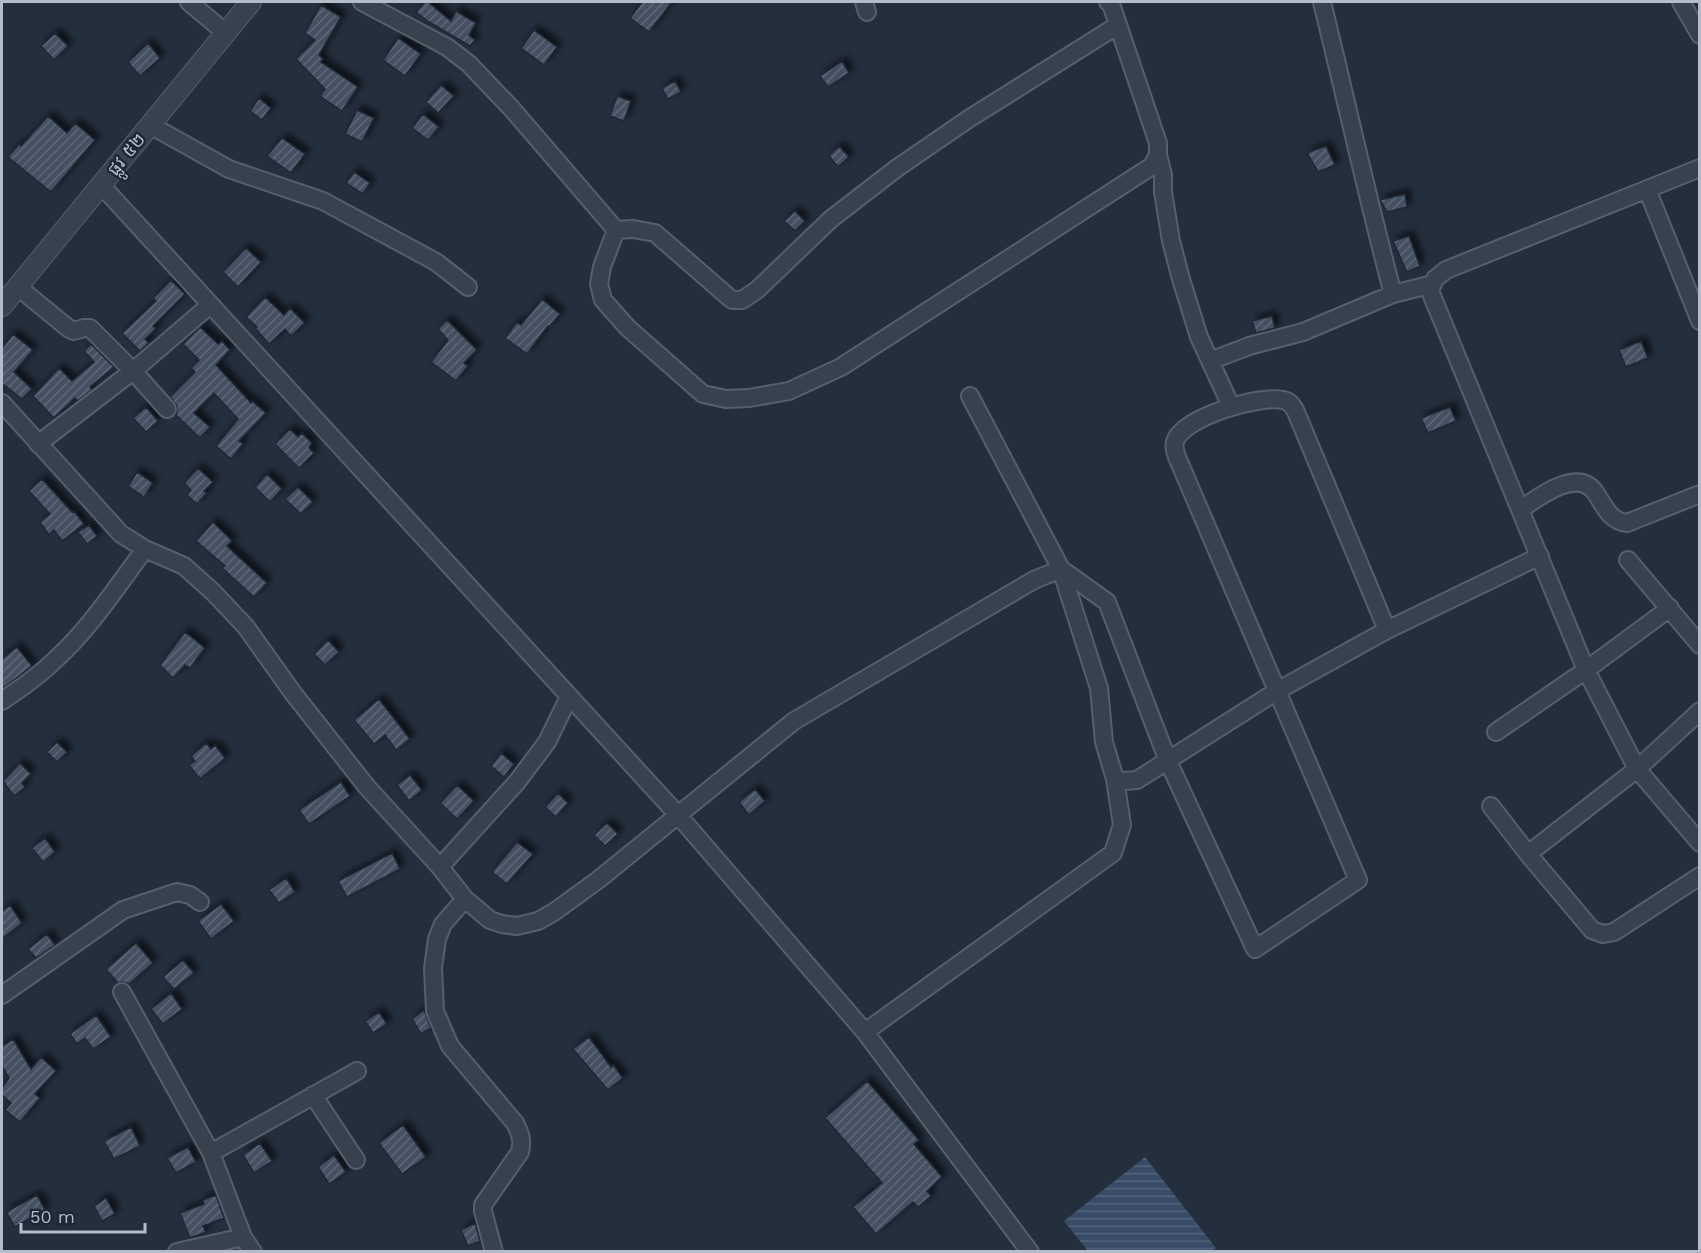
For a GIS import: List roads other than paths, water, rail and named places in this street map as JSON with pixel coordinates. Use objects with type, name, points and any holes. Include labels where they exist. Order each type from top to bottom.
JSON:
[{"type":"street","points":[[189,2],[226,33]]},
{"type":"street","name":"ផ្លូវ ៥២","points":[[2,306],[251,2]]},
{"type":"street","points":[[362,2],[447,47],[469,64],[512,109],[616,230],[655,233],[732,300],[742,300],[757,290],[831,219],[897,168],[970,118],[1118,25]]},
{"type":"street","points":[[1108,2],[1158,143],[1171,241],[1199,337],[1231,406]]},
{"type":"street","points":[[1322,2],[1354,133],[1365,191],[1393,294]]},
{"type":"street","points":[[1681,2],[1700,35]]},
{"type":"street","points":[[150,125],[229,169],[322,201],[436,262],[468,287]]},
{"type":"street","points":[[616,230],[602,267],[599,284],[603,300],[628,328],[703,394],[726,399],[749,398],[789,391],[841,367],[1152,166],[1158,155]]},
{"type":"street","points":[[1700,168],[1446,270],[1435,279],[1430,291],[1586,670],[1637,769],[1700,843]]},
{"type":"street","points":[[101,185],[678,815],[865,1032],[1030,1251]]},
{"type":"street","points":[[1647,189],[1700,321]]},
{"type":"street","points":[[1210,361],[1248,346],[1303,332],[1393,294],[1433,284]]},
{"type":"street","points":[[18,287],[68,328],[74,331],[90,328],[167,409]]},
{"type":"street","points":[[38,444],[133,371],[210,304]]},
{"type":"street","points":[[865,1032],[1113,853],[1122,825],[1115,779],[1104,742],[1099,688],[1061,568],[970,396]]},
{"type":"street","points":[[1061,568],[1107,602],[1168,761],[1256,949],[1358,880],[1174,447],[1176,438],[1186,428],[1231,406],[1260,399],[1284,400],[1291,404],[1387,630]]},
{"type":"street","points":[[2,403],[121,534],[145,549],[184,566],[213,592],[246,627],[293,693],[367,787],[440,867],[465,899],[490,920],[502,924],[517,926],[538,921],[554,912],[598,880],[794,721],[1034,580],[1061,568]]},
{"type":"street","points":[[1520,510],[1564,484],[1575,483],[1582,484],[1594,492],[1615,520],[1627,523],[1700,494]]},
{"type":"street","points":[[2,702],[28,683],[64,651],[145,549]]},
{"type":"street","points":[[1115,779],[1124,782],[1137,780],[1277,691],[1387,630],[1540,556]]},
{"type":"street","points":[[1628,560],[1700,645]]},
{"type":"street","points":[[1496,732],[1670,608]]},
{"type":"street","points":[[440,867],[517,782],[547,742],[569,697]]},
{"type":"street","points":[[1528,854],[1637,769],[1700,711]]},
{"type":"street","points":[[1491,806],[1592,930],[1603,934],[1614,932],[1700,876]]},
{"type":"street","points":[[2,995],[123,910],[177,892],[190,895],[200,902]]},
{"type":"street","points":[[465,899],[443,924],[438,939],[433,968],[435,1011],[450,1046],[515,1123],[521,1135],[520,1152],[483,1205],[494,1251]]},
{"type":"street","points":[[122,992],[211,1153],[243,1237],[254,1251]]},
{"type":"street","points":[[211,1153],[357,1071]]},
{"type":"street","points":[[313,1095],[356,1160]]},
{"type":"street","points":[[177,1251],[243,1237]]},
{"type":"water","points":[[1145,1157],[1216,1248],[1211,1251],[1088,1251],[1064,1221]]}]
